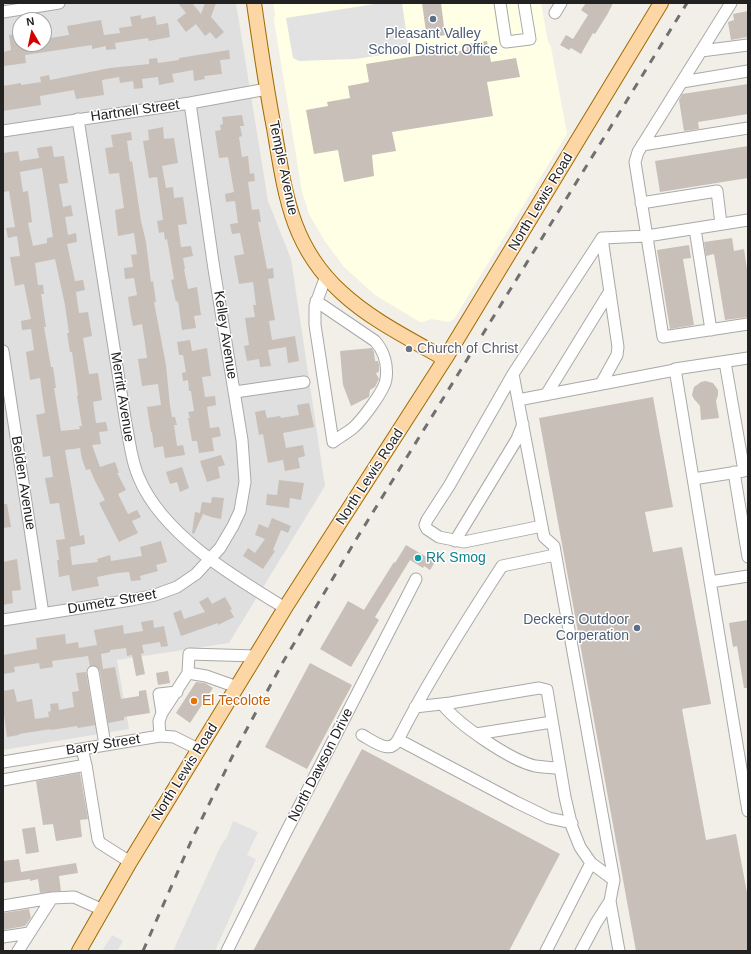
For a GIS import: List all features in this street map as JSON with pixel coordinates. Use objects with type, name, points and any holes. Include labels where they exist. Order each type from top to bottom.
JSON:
[{"type":"main road","name":"Temple Avenue","points":[[254,3],[282,181],[291,213],[305,246],[326,276],[340,291],[360,307],[445,359]]},
{"type":"main road","name":"North Lewis Road","points":[[79,951],[130,862],[200,750],[285,608],[445,359],[661,3]]},
{"type":"street","points":[[3,12],[59,3]]},
{"type":"street","points":[[500,3],[506,42],[530,39],[524,3]]},
{"type":"street","points":[[555,13],[561,3]]},
{"type":"street","points":[[731,3],[642,145],[635,162],[663,337],[748,324]]},
{"type":"street","points":[[701,51],[748,45]]},
{"type":"street","points":[[682,82],[748,72]]},
{"type":"street","name":"Hartnell Street","points":[[3,131],[190,103],[267,89]]},
{"type":"street","name":"Kelley Avenue","points":[[190,103],[214,269],[235,392],[244,460],[245,482],[240,512],[220,548],[210,559]]},
{"type":"street","name":"Merritt Avenue","points":[[78,119],[126,424],[135,467],[140,480],[148,496],[177,530],[210,559],[285,608]]},
{"type":"street","points":[[642,145],[748,128]]},
{"type":"street","points":[[641,203],[716,191],[721,224]]},
{"type":"street","points":[[602,238],[647,236],[748,220]]},
{"type":"street","points":[[695,229],[711,330]]},
{"type":"street","points":[[601,384],[617,355],[618,347],[602,238]]},
{"type":"street","points":[[542,526],[464,542],[439,536],[427,529],[425,525],[513,374],[602,238]]},
{"type":"street","points":[[316,302],[375,341],[381,348],[386,366],[386,381],[371,408],[354,428],[333,442],[315,325],[315,306],[316,302],[326,276]]},
{"type":"street","points":[[546,395],[610,291]]},
{"type":"street","name":"Belden Avenue","points":[[3,352],[43,614]]},
{"type":"street","points":[[518,400],[675,370],[748,358]]},
{"type":"street","points":[[693,479],[744,471],[725,362]]},
{"type":"street","points":[[675,370],[748,810]]},
{"type":"street","points":[[513,374],[544,537],[554,546],[556,555],[614,880],[610,901],[619,951]]},
{"type":"street","points":[[235,392],[304,382]]},
{"type":"street","points":[[455,541],[517,439],[523,424]]},
{"type":"street","points":[[734,472],[748,557]]},
{"type":"street","points":[[362,735],[387,748],[393,747],[487,587],[502,566],[556,555]]},
{"type":"street","name":"Dumetz Street","points":[[3,620],[131,600],[163,593],[177,587],[189,579],[210,559]]},
{"type":"street","points":[[710,582],[748,576]]},
{"type":"street","name":"North Dawson Drive","points":[[227,951],[279,845],[416,579]]},
{"type":"street","points":[[160,736],[159,721],[162,713],[159,694],[176,692],[188,674],[189,654],[256,656]]},
{"type":"street","points":[[93,672],[106,745]]},
{"type":"street","points":[[188,674],[206,676],[237,687]]},
{"type":"street","points":[[416,707],[533,689],[547,690],[560,768],[572,823],[580,847],[591,863],[614,880]]},
{"type":"street","points":[[443,704],[448,712],[465,727],[514,757],[534,766],[560,768]]},
{"type":"street","points":[[476,734],[552,722]]},
{"type":"street","name":"Barry Street","points":[[3,762],[160,736],[174,736],[200,750]]},
{"type":"street","points":[[399,738],[401,741],[516,802],[549,818],[572,823]]},
{"type":"street","points":[[82,749],[98,839],[100,843],[130,862]]},
{"type":"street","points":[[32,757],[35,775]]},
{"type":"street","points":[[3,780],[86,765]]},
{"type":"street","points":[[546,951],[591,863]]},
{"type":"street","points":[[3,906],[52,898],[74,897],[103,910]]},
{"type":"street","points":[[18,951],[52,898]]},
{"type":"street","points":[[581,951],[610,901]]},
{"type":"street","points":[[3,937],[29,933]]},
{"type":"shaded area","points":[[3,3],[236,3],[268,201],[291,259],[325,486],[229,643],[117,660],[129,729],[3,750]]},
{"type":"shaded area","points":[[273,3],[541,3],[548,42],[551,47],[567,134],[454,319],[449,322],[431,319],[420,322],[375,295],[344,267],[324,240],[309,214],[302,192],[274,20],[275,15]]},
{"type":"shaded area","points":[[381,3],[402,3],[409,51],[355,59],[299,61],[293,58],[286,18]]},
{"type":"shaded area","points":[[233,821],[258,832],[247,855],[256,859],[215,951],[173,951],[221,845],[227,837]]},
{"type":"shaded area","points":[[112,935],[123,941],[117,951],[102,951]]},
{"type":"building","points":[[178,3],[192,3],[201,14],[205,3],[216,3],[211,17],[224,32],[216,39],[210,32],[205,36],[196,24],[186,32],[177,20],[186,13]]},
{"type":"building","points":[[422,3],[441,3],[445,35],[436,37],[435,31],[426,32]]},
{"type":"building","points":[[586,3],[613,3],[607,15],[595,34],[593,33],[581,54],[571,48],[569,50],[560,45],[566,35],[573,39],[588,15],[581,10]]},
{"type":"building","points":[[748,11],[748,37],[731,40],[728,22],[734,20],[733,14]]},
{"type":"building","points":[[141,15],[141,19],[155,16],[157,25],[168,23],[170,37],[149,41],[148,38],[115,43],[116,49],[106,50],[106,46],[92,49],[92,45],[52,51],[52,38],[69,35],[67,26],[101,20],[104,35],[120,33],[119,28],[132,26],[130,17]]},
{"type":"building","points":[[12,34],[12,52],[45,52],[25,55],[26,63],[4,66],[3,52],[11,50],[9,35]]},
{"type":"building","points":[[487,41],[491,62],[516,58],[520,77],[487,82],[493,116],[392,132],[396,151],[372,155],[374,176],[344,182],[338,150],[314,154],[306,110],[328,106],[327,102],[350,98],[348,86],[369,82],[366,64],[441,52],[441,54],[467,50],[466,44]]},
{"type":"building","points":[[229,50],[230,59],[220,60],[222,74],[204,76],[205,79],[194,81],[193,70],[172,74],[174,82],[159,85],[158,77],[142,79],[143,88],[134,89],[133,81],[120,83],[119,77],[102,80],[104,95],[76,99],[74,90],[40,96],[41,105],[3,111],[3,86],[41,82],[40,77],[49,75],[50,80],[110,68],[149,64],[149,59],[157,58],[158,63]]},
{"type":"building","points":[[748,84],[748,114],[698,122],[699,129],[684,131],[679,100],[682,94]]},
{"type":"building","points":[[242,115],[244,126],[240,126],[242,136],[239,137],[242,157],[248,156],[250,174],[254,173],[255,181],[248,182],[252,210],[259,209],[261,222],[258,222],[267,269],[273,268],[274,278],[268,279],[275,320],[269,321],[272,340],[295,336],[299,361],[288,363],[286,347],[268,350],[271,366],[260,367],[259,359],[247,361],[244,346],[249,345],[245,318],[255,317],[253,305],[256,305],[253,282],[239,284],[234,256],[244,254],[240,233],[232,234],[230,224],[238,223],[235,201],[226,202],[225,194],[234,192],[228,157],[219,158],[215,131],[221,130],[220,125],[223,124],[222,117]]},
{"type":"building","points":[[163,127],[164,139],[174,138],[178,163],[162,166],[166,188],[173,187],[174,198],[183,197],[187,224],[178,225],[181,247],[191,246],[193,256],[183,258],[184,269],[188,289],[197,287],[201,315],[194,316],[196,328],[182,330],[178,301],[176,302],[171,280],[174,279],[167,239],[165,240],[164,232],[159,233],[157,221],[163,220],[157,177],[149,178],[143,141],[149,140],[148,130]]},
{"type":"building","points":[[131,132],[132,140],[127,141],[130,162],[132,161],[141,221],[146,242],[151,282],[153,281],[156,302],[154,302],[166,365],[170,406],[172,417],[175,417],[177,425],[174,425],[177,446],[183,445],[185,455],[165,458],[163,446],[154,448],[147,407],[161,405],[158,384],[142,386],[138,359],[147,358],[142,324],[133,326],[128,297],[137,295],[134,278],[125,279],[124,268],[133,267],[131,255],[137,254],[134,233],[118,236],[115,210],[124,208],[119,173],[109,174],[105,148],[113,147],[111,135]]},
{"type":"building","points":[[52,146],[54,157],[64,156],[68,183],[59,184],[63,207],[71,205],[73,216],[65,217],[68,235],[76,233],[77,242],[67,244],[75,281],[83,280],[85,290],[76,292],[79,313],[88,312],[92,336],[83,338],[89,374],[98,373],[102,400],[93,402],[96,423],[106,422],[108,431],[99,432],[101,444],[92,445],[100,467],[115,462],[119,473],[117,473],[126,490],[118,494],[128,514],[137,510],[141,517],[132,521],[138,533],[119,542],[99,503],[105,500],[90,469],[86,470],[80,448],[65,450],[80,536],[84,535],[85,544],[70,547],[72,565],[98,562],[97,559],[110,555],[111,561],[142,556],[140,547],[161,541],[167,562],[156,565],[158,571],[140,576],[141,580],[131,581],[129,572],[117,573],[97,577],[99,586],[72,591],[69,575],[59,577],[57,560],[59,560],[56,540],[65,539],[59,503],[50,504],[45,478],[53,477],[50,456],[43,457],[36,415],[45,413],[40,378],[30,380],[26,352],[34,350],[31,329],[22,330],[21,321],[31,319],[24,284],[15,286],[10,257],[20,256],[17,236],[8,238],[6,228],[15,227],[9,191],[3,192],[3,153],[18,151],[20,161],[39,158],[37,148]],"holes":[[[42,168],[53,237],[47,238],[47,243],[33,246],[28,223],[32,222],[28,191],[23,192],[20,172]],[[55,259],[65,305],[69,333],[67,333],[70,352],[72,352],[82,426],[79,426],[80,429],[61,431],[54,388],[56,388],[53,367],[51,367],[44,327],[46,327],[41,294],[44,294],[43,285],[38,285],[35,263]]]},
{"type":"building","points":[[748,146],[748,178],[660,192],[655,161]]},
{"type":"building","points":[[732,238],[734,251],[744,249],[748,276],[748,317],[725,320],[714,254],[706,256],[704,242]]},
{"type":"building","points":[[689,245],[691,258],[683,259],[694,325],[670,329],[657,250]]},
{"type":"building","points":[[190,340],[192,351],[207,348],[211,376],[202,377],[205,397],[215,396],[216,405],[207,407],[210,428],[219,427],[221,436],[212,438],[214,451],[199,453],[197,441],[192,441],[188,418],[190,418],[188,412],[194,411],[191,391],[189,391],[188,380],[183,381],[182,373],[186,372],[183,355],[179,355],[177,342]]},
{"type":"building","points":[[372,348],[375,361],[378,361],[379,365],[379,372],[376,373],[379,379],[375,387],[370,390],[369,397],[351,406],[343,385],[340,351]]},
{"type":"building","points":[[705,381],[713,383],[718,390],[716,401],[719,418],[701,420],[700,406],[692,395],[694,387]]},
{"type":"building","name":"Deckers Outdoor Corperation","points":[[653,397],[673,507],[645,512],[653,552],[682,547],[711,704],[682,709],[706,840],[736,834],[748,898],[748,951],[636,951],[539,418]]},
{"type":"building","points":[[309,403],[314,427],[283,433],[286,448],[303,445],[305,456],[298,458],[300,468],[285,471],[283,460],[268,463],[263,434],[259,435],[255,412],[265,410],[267,418],[280,416],[281,418],[299,415],[297,405]]},
{"type":"building","points":[[221,455],[225,465],[218,467],[220,478],[207,482],[200,461]]},
{"type":"building","points":[[182,467],[189,488],[180,492],[177,482],[170,484],[166,472]]},
{"type":"building","points":[[279,480],[304,483],[301,500],[290,498],[289,508],[266,505],[267,494],[277,495]]},
{"type":"building","points":[[212,497],[224,498],[221,519],[203,514],[194,534],[192,533],[195,512],[200,513],[202,502],[211,503]]},
{"type":"building","points":[[3,504],[7,504],[11,527],[3,528]]},
{"type":"building","points":[[272,518],[291,526],[288,533],[281,530],[273,550],[275,551],[263,569],[243,556],[248,548],[255,553],[265,539],[255,535],[259,524],[268,528]]},
{"type":"building","points":[[406,545],[435,562],[430,570],[424,566],[423,568],[410,560],[375,617],[379,620],[351,667],[320,649],[348,601],[364,610]]},
{"type":"building","points":[[17,559],[21,590],[12,591],[13,603],[3,605],[3,562]]},
{"type":"building","points":[[208,597],[212,604],[225,597],[232,609],[230,610],[234,617],[218,625],[218,623],[181,636],[173,613],[181,610],[184,619],[205,612],[199,602]]},
{"type":"building","points":[[153,620],[154,628],[164,626],[168,646],[161,647],[160,642],[142,645],[144,653],[141,654],[145,674],[136,676],[132,655],[127,656],[126,648],[110,650],[110,652],[101,654],[103,669],[115,667],[121,699],[139,696],[139,691],[146,690],[150,713],[124,717],[124,720],[108,723],[100,671],[96,666],[90,666],[88,656],[52,661],[53,667],[40,669],[39,663],[14,667],[15,672],[4,674],[3,655],[37,649],[36,638],[65,634],[66,644],[78,642],[79,648],[97,645],[94,630],[123,625],[124,634],[143,631],[141,622]]},
{"type":"building","points":[[748,620],[748,688],[744,688],[737,646],[733,647],[729,623]]},
{"type":"building","points":[[310,663],[352,685],[307,769],[265,747]]},
{"type":"building","points":[[168,671],[170,683],[158,685],[156,673]]},
{"type":"building","points":[[86,672],[95,725],[78,728],[77,726],[51,729],[7,737],[3,707],[3,691],[14,689],[17,702],[32,699],[35,719],[49,717],[48,712],[51,711],[50,704],[58,703],[59,710],[74,707],[72,692],[79,691],[76,673]]},
{"type":"building","name":"El Tecolote","points":[[196,682],[205,683],[213,688],[190,723],[176,713]]},
{"type":"building","points":[[362,749],[560,854],[509,951],[253,951]]},
{"type":"building","points":[[80,773],[88,819],[80,820],[82,837],[56,841],[53,824],[43,825],[36,781]]},
{"type":"building","points":[[35,827],[39,852],[26,854],[22,829]]},
{"type":"building","points":[[19,859],[21,872],[76,863],[78,873],[59,876],[61,891],[40,893],[38,879],[3,883],[3,861]]},
{"type":"building","points":[[29,909],[31,918],[25,926],[3,930],[3,913]]},
{"type":"railway","points":[[143,951],[193,837],[235,751],[283,662],[357,538],[687,3]]},
{"type":"place","name":"Pleasant Valley School District Office","points":[[433,19]]},
{"type":"place","name":"Church of Christ","points":[[409,349]]},
{"type":"place","name":"RK Smog","points":[[418,558]]},
{"type":"place","name":"Deckers Outdoor Corperation","points":[[637,628]]},
{"type":"place","name":"El Tecolote","points":[[194,701]]}]
